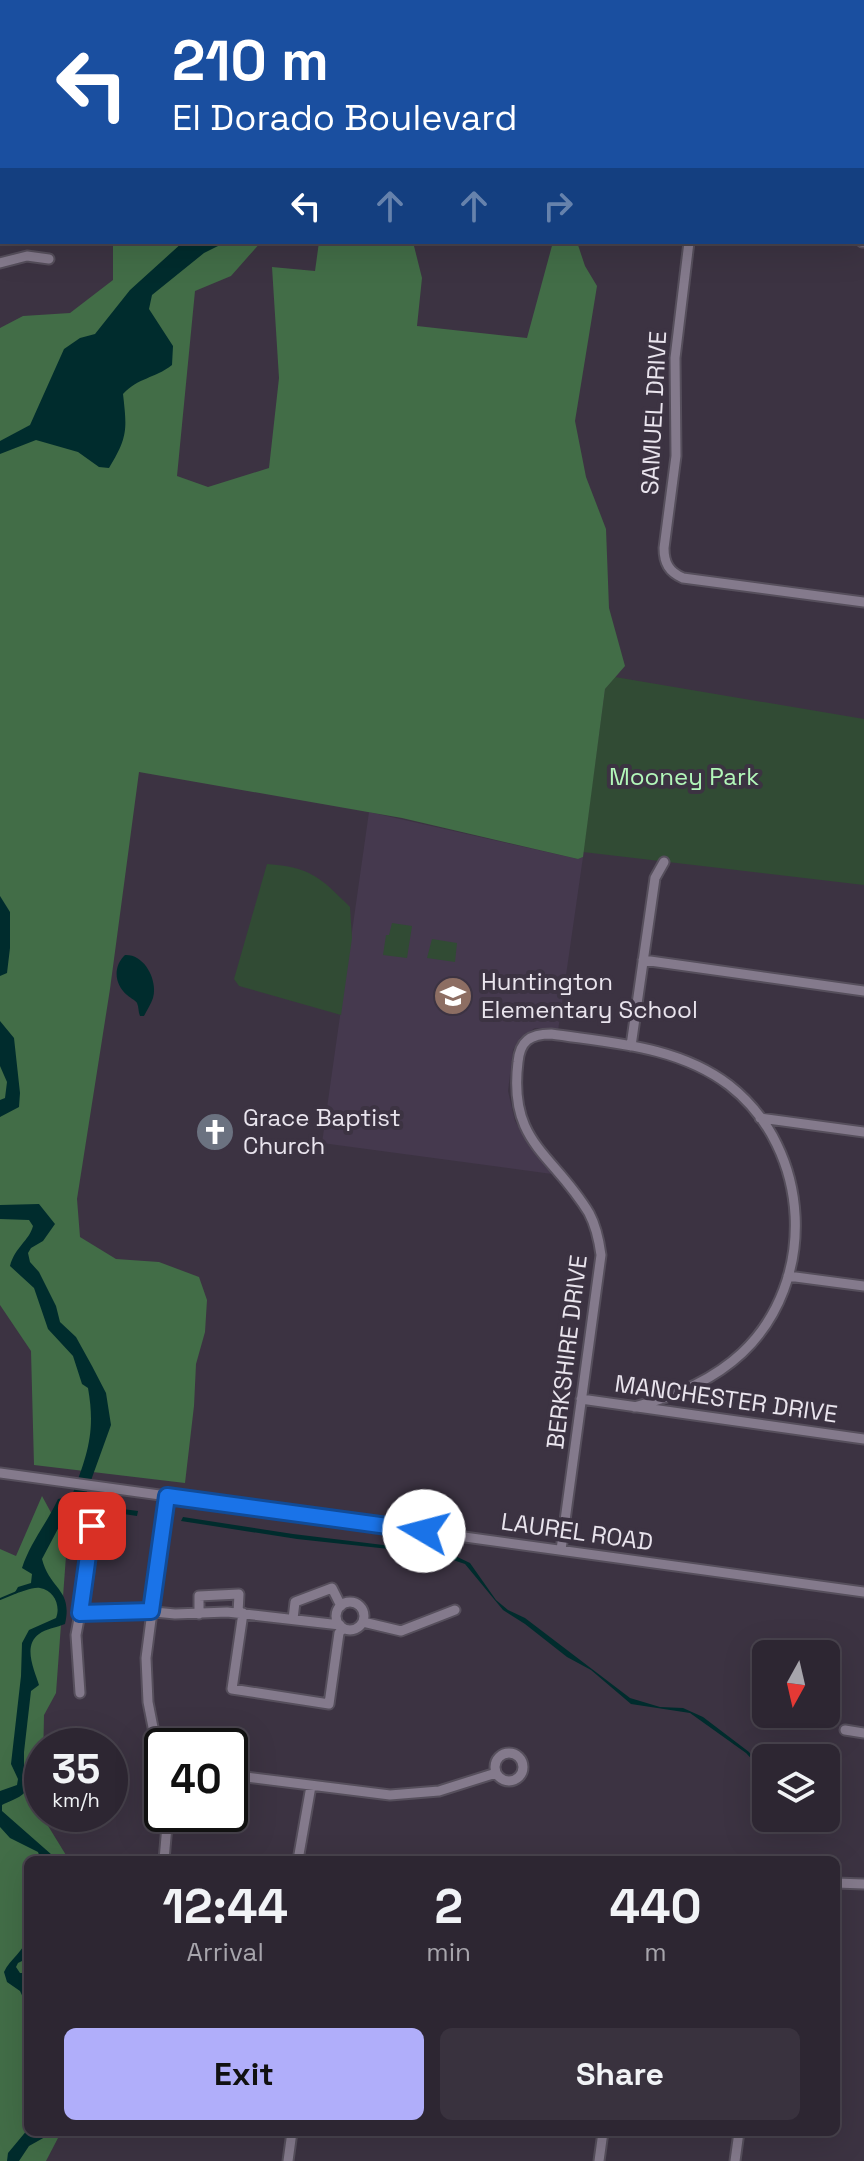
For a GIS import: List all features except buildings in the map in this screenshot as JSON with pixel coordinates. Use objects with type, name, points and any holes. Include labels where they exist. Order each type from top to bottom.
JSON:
[{"type":"street","name":"SAMUEL DRIVE","points":[[689,244],[675,358],[676,456],[664,555],[670,570],[683,578],[864,602]]},
{"type":"street","points":[[0,263],[27,256],[49,259]]},
{"type":"street","points":[[634,1407],[692,1386],[736,1358],[765,1326],[779,1300],[795,1244],[795,1199],[786,1164],[760,1118],[728,1085],[702,1068],[669,1055],[631,1046],[655,878],[664,862]]},
{"type":"street","points":[[643,960],[864,991]]},
{"type":"street","name":"BERKSHIRE DRIVE","points":[[561,1550],[600,1271],[600,1248],[590,1215],[534,1142],[521,1120],[516,1093],[518,1059],[524,1042],[536,1035],[551,1034],[631,1046]]},
{"type":"street","points":[[760,1118],[864,1132]]},
{"type":"street","points":[[788,1276],[864,1286]]},
{"type":"street","name":"MANCHESTER DRIVE","points":[[581,1399],[864,1439]]},
{"type":"street","name":"LAUREL ROAD","points":[[0,1473],[864,1592]]},
{"type":"street","points":[[154,1728],[146,1680],[151,1611],[167,1496]]},
{"type":"street","points":[[80,1693],[76,1635],[92,1526]]},
{"type":"street","points":[[293,1619],[295,1602],[332,1588],[341,1606]]},
{"type":"street","points":[[80,1613],[151,1611],[199,1614],[240,1613],[293,1619],[341,1626],[356,1629],[363,1622],[364,1613],[360,1605],[351,1602],[341,1606],[336,1616],[341,1626],[329,1704],[232,1689],[240,1613],[239,1594],[199,1596],[199,1614]]},
{"type":"street","points":[[363,1622],[401,1631],[455,1610]]},
{"type":"street","points":[[845,1730],[864,1733]]},
{"type":"street","points":[[248,1777],[370,1794],[415,1795],[459,1786],[496,1773]]},
{"type":"street","points":[[299,1856],[311,1786]]},
{"type":"street","points":[[164,1856],[166,1832]]},
{"type":"street","points":[[840,1883],[864,1884]]},
{"type":"street","points":[[288,2161],[291,2136]]},
{"type":"street","points":[[599,2161],[602,2136]]},
{"type":"street","points":[[735,2161],[738,2136]]},
{"type":"shaded area","points":[[181,244],[222,244],[204,253],[152,295],[149,309],[173,346],[172,365],[135,384],[123,394],[125,432],[109,468],[99,467],[78,452],[36,440],[0,454],[0,441],[30,425],[64,349],[80,338],[95,334],[130,290]]},
{"type":"shaded area","name":"Huntington Elementary School","points":[[369,812],[578,859],[583,857],[558,1031],[535,1028],[520,1038],[513,1050],[508,1091],[515,1121],[552,1174],[322,1143]]},
{"type":"shaded area","points":[[0,896],[10,912],[10,948],[7,973],[0,976]]},
{"type":"shaded area","points":[[125,955],[139,959],[152,977],[153,998],[144,1016],[140,1016],[137,1003],[123,991],[117,980],[118,964]]},
{"type":"shaded area","points":[[0,1021],[14,1038],[20,1093],[19,1107],[0,1117],[0,1100],[5,1098],[7,1082],[0,1066]]},
{"type":"shaded area","points":[[39,1204],[55,1224],[43,1241],[31,1248],[28,1253],[30,1262],[39,1272],[56,1306],[60,1322],[76,1337],[106,1393],[111,1425],[85,1497],[76,1503],[138,1511],[137,1516],[70,1506],[42,1559],[63,1596],[67,1612],[65,1624],[42,1632],[31,1645],[31,1659],[39,1685],[31,1691],[27,1728],[24,1728],[24,1793],[2,1805],[2,1811],[52,1856],[40,1856],[38,1852],[10,1838],[0,1827],[0,1791],[17,1785],[18,1779],[11,1764],[22,1643],[29,1630],[56,1618],[58,1609],[55,1599],[45,1589],[34,1588],[14,1594],[18,1587],[31,1583],[32,1574],[22,1568],[58,1499],[72,1496],[86,1456],[90,1404],[88,1388],[82,1384],[73,1356],[48,1329],[34,1288],[10,1266],[33,1226],[29,1220],[0,1219],[0,1205]]},
{"type":"shaded area","points":[[183,1517],[449,1553],[470,1563],[496,1600],[508,1610],[525,1618],[630,1698],[660,1707],[683,1708],[703,1717],[749,1752],[752,1759],[690,1713],[631,1704],[591,1670],[567,1657],[503,1610],[465,1564],[435,1554],[297,1539],[181,1521]]},
{"type":"shaded area","points":[[23,1947],[24,1960],[16,1967],[24,1973],[24,2000],[20,1991],[7,1982],[4,1972]]},
{"type":"shaded area","points":[[24,2134],[47,2136],[29,2146],[19,2161],[7,2161],[8,2153]]},
{"type":"green space","points":[[113,244],[259,244],[231,276],[195,291],[177,476],[208,487],[269,468],[279,378],[272,267],[315,271],[319,244],[414,244],[422,278],[417,326],[527,338],[552,244],[578,244],[585,266],[597,286],[575,421],[586,477],[606,529],[609,608],[625,666],[605,689],[583,857],[578,859],[402,818],[139,772],[110,989],[77,1199],[80,1237],[116,1259],[159,1262],[199,1277],[207,1300],[205,1332],[196,1364],[185,1483],[34,1465],[31,1351],[0,1305],[0,328],[23,316],[70,313],[113,280]]},
{"type":"green space","name":"Mooney Park","points":[[615,677],[864,719],[864,885],[583,852],[605,689]]},
{"type":"green space","points":[[267,864],[313,875],[350,907],[352,938],[341,1015],[239,986],[234,979]]},
{"type":"green space","points":[[392,923],[412,926],[407,958],[383,955],[386,935],[389,935]]},
{"type":"green space","points":[[432,939],[457,943],[455,962],[427,958]]},
{"type":"green space","points":[[42,1496],[67,1542],[56,1693],[44,1715],[44,1728],[24,1728],[24,1832],[52,1832],[67,1856],[24,1856],[24,2136],[86,2136],[58,2138],[46,2161],[0,2161],[0,1549],[16,1556]]},
{"type":"waterway","points":[[0,1599],[17,1592]]},
{"type":"place","name":"Huntington Elementary School","points":[[453,996]]},
{"type":"place","name":"Grace Baptist Church","points":[[215,1132]]},
{"type":"route","points":[[92,1526],[80,1613],[151,1611],[167,1496],[424,1531]]}]
